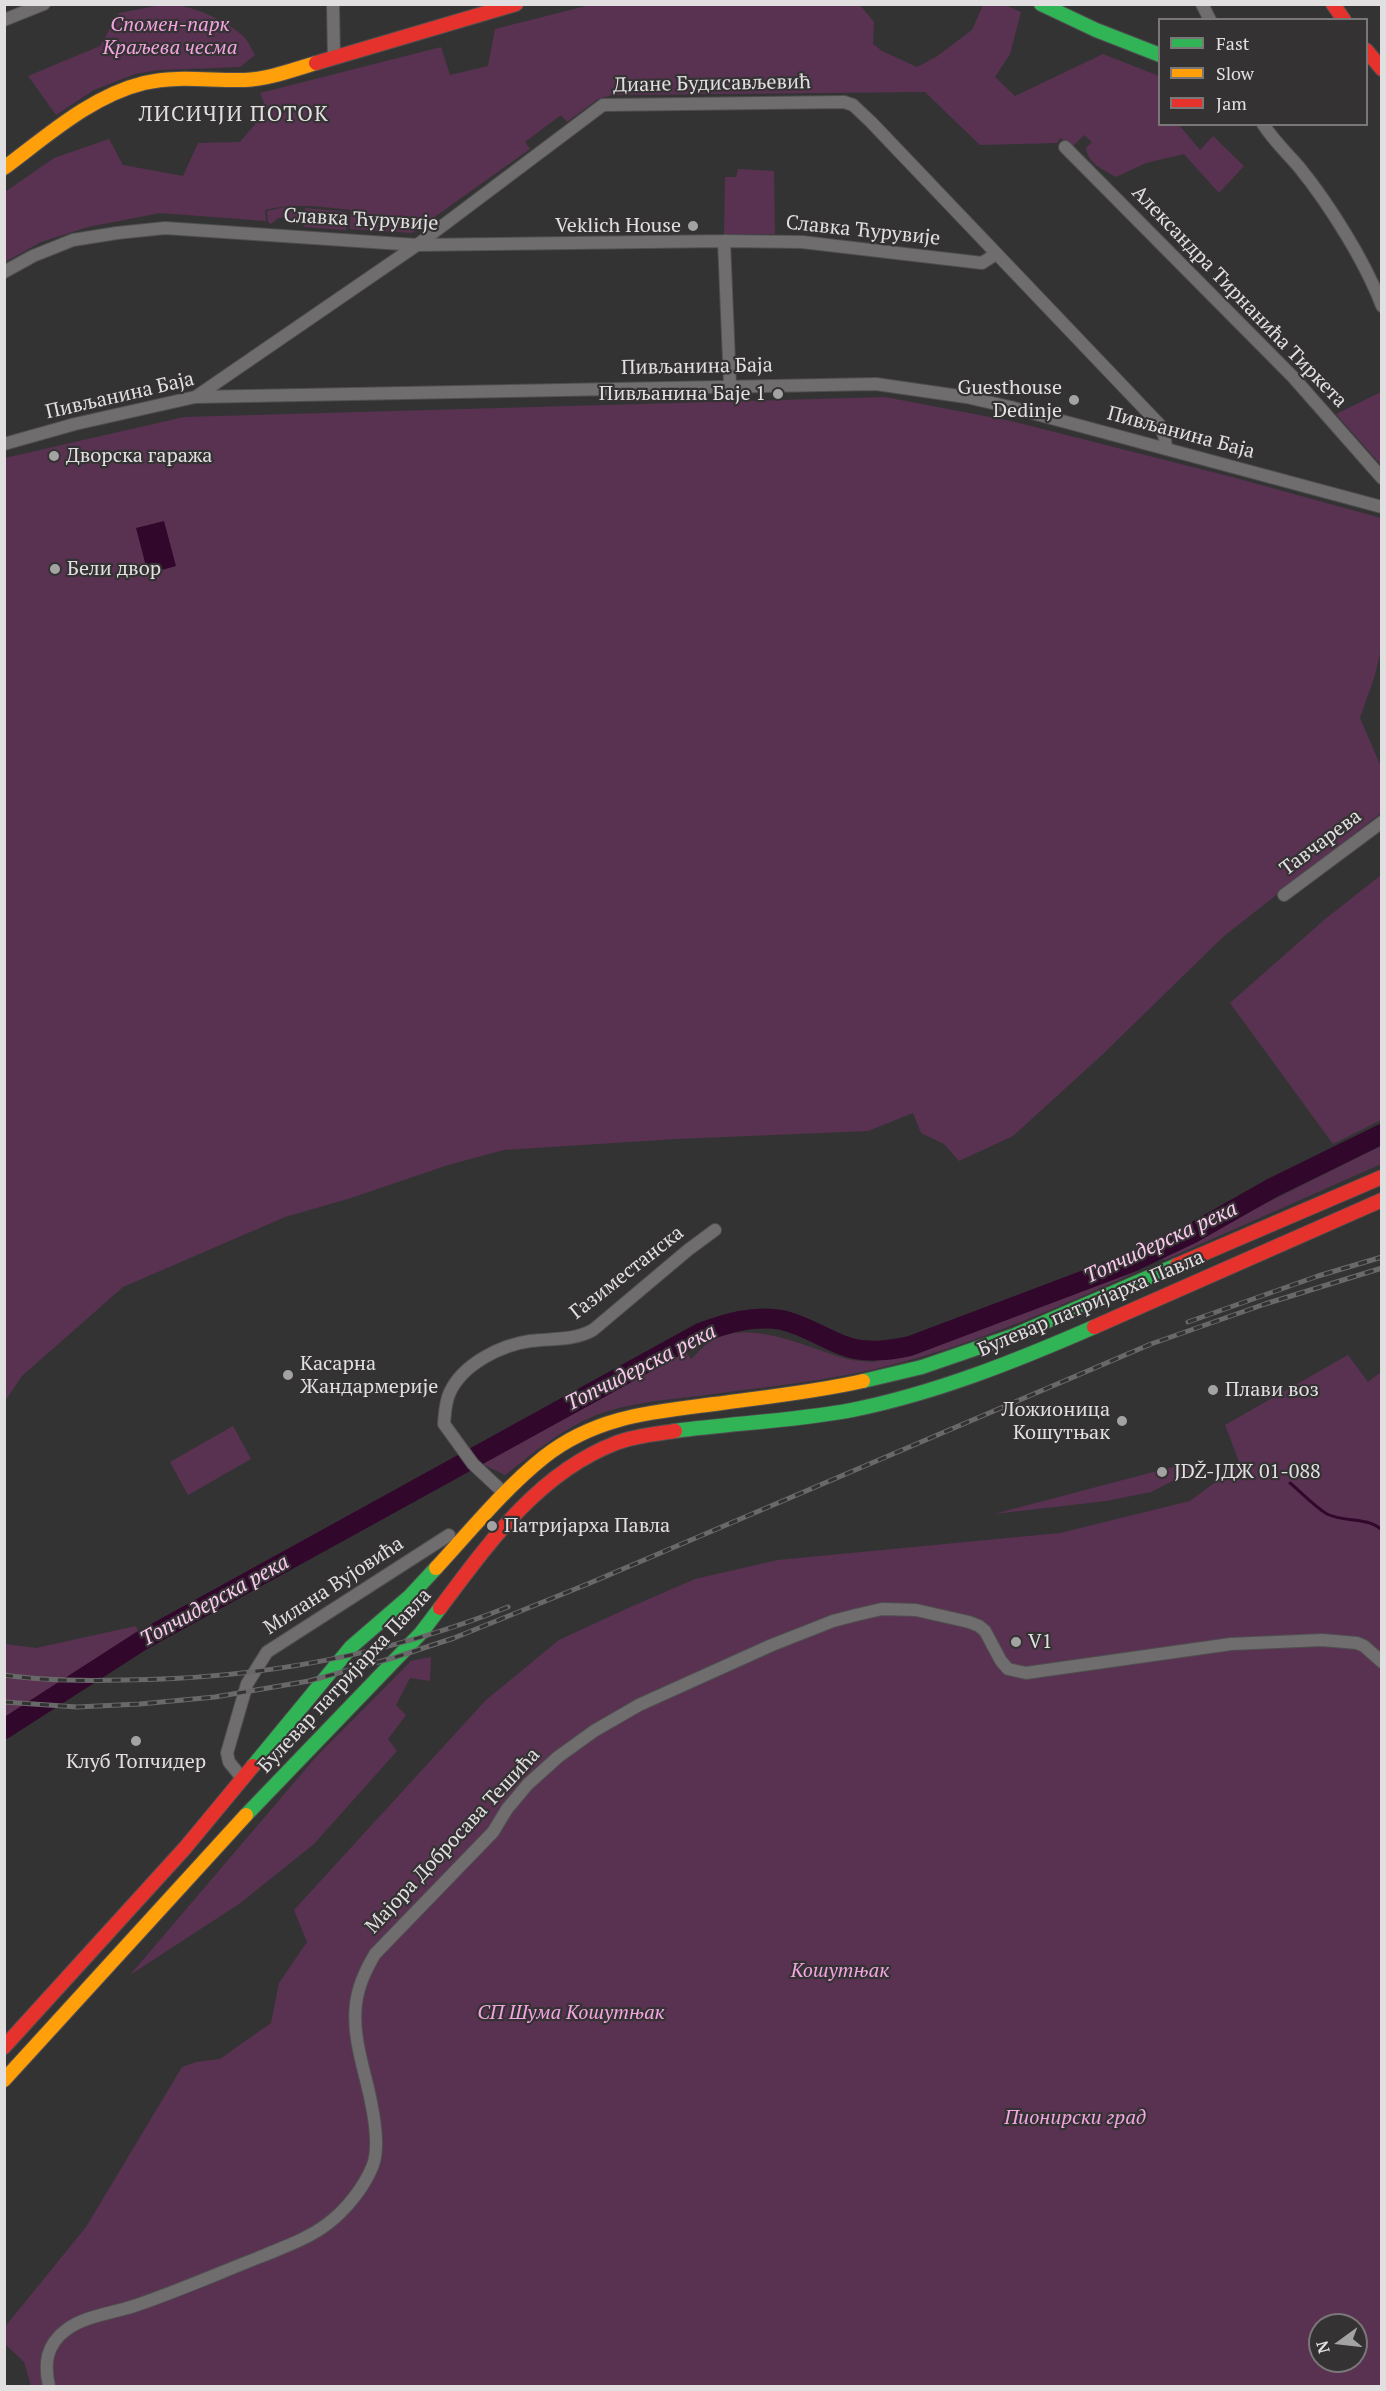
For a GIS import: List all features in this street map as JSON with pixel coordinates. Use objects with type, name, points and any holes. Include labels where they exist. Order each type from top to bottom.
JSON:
[{"type":"main road","points":[[4,168],[90,106],[130,87],[171,79],[251,80],[516,4]]},
{"type":"main road","points":[[1041,4],[1096,30],[1158,54]]},
{"type":"main road","points":[[1333,4],[1343,18]]},
{"type":"main road","points":[[1368,55],[1382,69]]},
{"type":"main road","name":"Булевар патријарха Павла","points":[[4,2047],[184,1848],[280,1734],[336,1662],[368,1631],[410,1596],[504,1493],[552,1451],[586,1431],[614,1420],[659,1410],[824,1390],[922,1367],[1015,1335],[1382,1177]]},
{"type":"main road","name":"Булевар патријарха Павла","points":[[4,2080],[266,1793],[421,1633],[476,1560],[523,1506],[551,1480],[578,1461],[617,1443],[640,1437],[829,1413],[909,1394],[969,1376],[1025,1357],[1382,1200]]},
{"type":"street","points":[[4,20],[44,4]]},
{"type":"street","points":[[333,4],[334,58]]},
{"type":"street","points":[[1203,4],[1209,18]]},
{"type":"street","name":"Диане Будисављевић","points":[[195,397],[417,245],[605,104],[849,102],[1159,424],[1166,438],[1166,449]]},
{"type":"street","points":[[1265,126],[1311,183],[1334,217],[1382,306]]},
{"type":"street","name":"Александра Тирнанића Тиркета","points":[[1065,147],[1293,377],[1382,477]]},
{"type":"street","name":"Славка Ћурувије","points":[[4,272],[33,256],[73,240],[154,228],[417,245],[724,241],[816,243],[982,263],[996,254]]},
{"type":"street","points":[[724,241],[730,385]]},
{"type":"street","name":"Пивљанина Баја","points":[[4,444],[75,424],[195,397],[850,383],[898,386],[1010,407],[1382,507]]},
{"type":"street","name":"Тавчарева","points":[[1284,895],[1382,822]]},
{"type":"street","name":"Газиместанска","points":[[504,1493],[473,1464],[444,1424],[450,1392],[466,1371],[510,1345],[527,1341],[577,1337],[593,1330],[715,1230]]},
{"type":"street","name":"Милана Вујовића","points":[[242,1778],[229,1762],[227,1754],[247,1684],[267,1652],[449,1534]]},
{"type":"street","name":"Мајора Добросава Тешића","points":[[48,2386],[46,2356],[67,2329],[85,2321],[188,2288],[299,2241],[326,2225],[356,2195],[373,2164],[376,2147],[370,2096],[357,2042],[355,2023],[356,2004],[367,1968],[375,1954],[493,1832],[512,1803],[540,1771],[578,1742],[618,1717],[681,1685],[771,1645],[833,1621],[882,1609],[916,1610],[969,1622],[985,1631],[1001,1661],[1008,1669],[1026,1673],[1231,1644],[1322,1640],[1357,1643],[1364,1646],[1382,1662]]},
{"type":"green space","name":"Спомен-парк Краљева чесма","points":[[166,4],[197,10],[219,20],[245,38],[255,55],[240,67],[159,70],[135,74],[94,90],[56,115],[28,76],[100,46],[119,13]]},
{"type":"green space","points":[[590,5],[860,5],[874,22],[873,44],[882,51],[917,67],[936,57],[972,30],[983,5],[1005,5],[1021,12],[1010,54],[995,77],[1015,96],[1103,54],[1158,76],[1158,126],[1180,126],[1200,150],[1213,136],[1244,166],[1219,193],[1184,154],[1146,163],[1116,177],[1097,166],[1090,158],[1086,148],[1092,142],[1084,135],[1073,146],[1060,138],[1057,143],[980,145],[925,92],[612,95],[598,99],[567,122],[561,115],[525,142],[530,149],[412,233],[350,229],[351,210],[319,207],[297,206],[265,210],[266,221],[160,213],[88,227],[41,242],[5,262],[5,192],[54,158],[109,139],[123,165],[183,176],[198,143],[240,142],[267,110],[260,93],[441,47],[450,75],[488,66],[495,29]]},
{"type":"green space","points":[[738,169],[774,171],[775,234],[724,234],[725,177],[736,177]]},
{"type":"green space","points":[[285,207],[299,213],[293,225],[288,217],[278,218],[271,224],[268,222],[267,211]]},
{"type":"green space","points":[[305,208],[347,212],[346,230],[304,227]]},
{"type":"green space","points":[[1381,392],[1381,465],[1336,414]]},
{"type":"green space","points":[[885,397],[1011,421],[1232,477],[1381,518],[1381,649],[1375,675],[1360,718],[1381,767],[1381,813],[1224,936],[1102,1055],[1013,1136],[959,1161],[944,1144],[921,1133],[913,1113],[868,1131],[676,1139],[504,1150],[448,1165],[351,1198],[285,1217],[123,1287],[22,1376],[5,1401],[5,458],[184,417]]},
{"type":"green space","points":[[1381,875],[1381,1120],[1333,1144],[1230,1003],[1324,920]]},
{"type":"green space","points":[[1381,1146],[1381,1164],[1165,1260],[1160,1256]]},
{"type":"green space","points":[[1133,1266],[1136,1272],[1077,1298],[987,1335],[926,1355],[871,1370],[822,1379],[647,1402],[608,1411],[560,1434],[505,1475],[476,1461],[683,1348],[691,1359],[708,1343],[723,1335],[758,1333],[796,1342],[847,1359],[874,1362]]},
{"type":"green space","name":"Кошутњак","points":[[1348,1355],[1368,1382],[1381,1372],[1381,2386],[31,2386],[24,2362],[5,2344],[4,2328],[86,2227],[182,2067],[196,2062],[220,2059],[271,2023],[279,1983],[307,1942],[294,1910],[486,1700],[559,1640],[695,1579],[778,1560],[1060,1533],[1190,1501],[1240,1464],[1225,1425]]},
{"type":"green space","points":[[233,1426],[251,1459],[188,1495],[170,1462]]},
{"type":"green space","points":[[1180,1465],[1192,1471],[1151,1492],[1106,1501],[994,1514]]},
{"type":"green space","points":[[136,1626],[141,1641],[5,1729],[5,1644],[36,1648]]},
{"type":"green space","points":[[431,1657],[430,1681],[410,1678],[396,1705],[406,1715],[388,1739],[397,1751],[314,1844],[239,1904],[130,1975],[315,1758],[411,1661]]},
{"type":"shaded area","points":[[164,521],[176,566],[148,574],[136,528]]},
{"type":"waterway","name":"Топчидерска река","points":[[4,1729],[141,1641],[700,1333],[740,1321],[771,1319],[798,1325],[858,1350],[884,1350],[910,1346],[1130,1263],[1191,1234],[1272,1188],[1382,1134]]},
{"type":"waterway","points":[[1290,1483],[1327,1514],[1369,1523],[1382,1530]]},
{"type":"railway","points":[[1188,1322],[1318,1276],[1382,1257]]},
{"type":"railway","points":[[4,1702],[77,1707],[215,1697],[309,1681],[393,1658],[454,1638],[590,1583],[1151,1344],[1265,1304],[1382,1268]]},
{"type":"railway","points":[[4,1675],[78,1680],[172,1679],[270,1669],[319,1662],[415,1639],[508,1607]]},
{"type":"traffic: fast","points":[[1041,4],[1096,30],[1158,54]]},
{"type":"traffic: fast","points":[[863,1381],[922,1367],[1015,1335],[1177,1265]]},
{"type":"traffic: fast","points":[[675,1431],[808,1417],[883,1403],[975,1375],[1094,1327]]},
{"type":"traffic: fast","points":[[253,1766],[351,1647],[410,1596],[436,1568]]},
{"type":"traffic: fast","points":[[246,1815],[421,1633],[440,1608]]},
{"type":"traffic: slow","points":[[4,168],[70,118],[125,89],[169,79],[263,78],[316,63]]},
{"type":"traffic: slow","points":[[436,1568],[488,1510],[529,1469],[564,1443],[584,1433],[605,1424],[647,1413],[808,1391],[863,1381]]},
{"type":"traffic: slow","points":[[4,2080],[246,1815]]},
{"type":"traffic: jam","points":[[316,63],[516,4]]},
{"type":"traffic: jam","points":[[1333,4],[1343,18]]},
{"type":"traffic: jam","points":[[1368,52],[1382,69]]},
{"type":"traffic: jam","points":[[1177,1265],[1382,1177]]},
{"type":"traffic: jam","points":[[1094,1327],[1382,1200]]},
{"type":"traffic: jam","points":[[440,1608],[496,1536],[517,1513],[562,1472],[616,1443],[675,1431]]},
{"type":"traffic: jam","points":[[4,2047],[185,1848],[253,1766]]},
{"type":"place","name":"Veklich House","points":[[693,226]]},
{"type":"place","name":"Пивљанина Баје 1","points":[[778,394]]},
{"type":"place","name":"Guesthouse Dedinje","points":[[1074,400]]},
{"type":"place","name":"Дворска гаража","points":[[54,456]]},
{"type":"place","name":"Бели двор","points":[[55,569]]},
{"type":"place","name":"Касарна Жандармерије","points":[[288,1375]]},
{"type":"place","name":"Плави воз","points":[[1213,1390]]},
{"type":"place","name":"Ложионица Кошутњак","points":[[1122,1421]]},
{"type":"place","name":"JDŽ-JДЖ 01-088","points":[[1162,1472]]},
{"type":"place","name":"Патријарха Павла","points":[[492,1526]]},
{"type":"place","name":"V1","points":[[1016,1642]]},
{"type":"place","name":"Клуб Топчидер","points":[[136,1741]]},
{"type":"district","name":"ЛИСИЧЈИ ПОТОК","points":[[234,115]]},
{"type":"park label","name":"СП Шума Кошутњак","points":[[571,2013]]},
{"type":"park label","name":"Пионирски град","points":[[1075,2118]]}]
